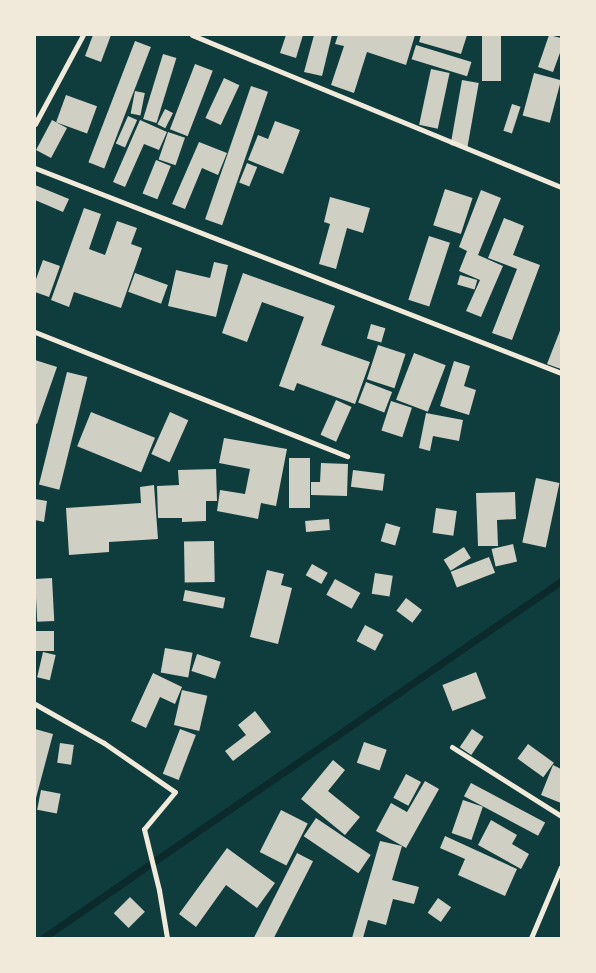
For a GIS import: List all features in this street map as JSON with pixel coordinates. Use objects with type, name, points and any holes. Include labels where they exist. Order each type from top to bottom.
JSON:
[{"type":"street","points":[[35,124],[83,35]]},
{"type":"street","points":[[192,35],[561,187]]},
{"type":"street","points":[[35,168],[561,373]]},
{"type":"street","points":[[35,332],[346,456]]},
{"type":"street","points":[[35,704],[104,743],[175,792],[144,829],[159,890],[167,938]]},
{"type":"street","points":[[452,747],[561,816]]},
{"type":"street","points":[[531,938],[561,867]]},
{"type":"building","points":[[93,35],[111,35],[101,62],[85,56]]},
{"type":"building","points":[[286,35],[303,35],[296,58],[280,53]]},
{"type":"building","points":[[314,35],[332,35],[322,76],[304,72]]},
{"type":"building","points":[[338,35],[415,35],[406,65],[367,52],[354,93],[331,85],[344,46],[335,44]]},
{"type":"building","points":[[421,35],[467,35],[461,54],[419,42]]},
{"type":"building","points":[[482,35],[501,35],[501,81],[482,81]]},
{"type":"building","points":[[549,35],[561,38],[561,50],[553,72],[538,67]]},
{"type":"building","points":[[135,41],[151,47],[104,168],[88,162]]},
{"type":"building","points":[[416,45],[471,62],[467,76],[412,59]]},
{"type":"building","points":[[163,54],[176,58],[157,123],[143,119]]},
{"type":"building","points":[[195,64],[213,71],[188,136],[170,129]]},
{"type":"building","points":[[431,69],[450,73],[438,129],[419,125]]},
{"type":"building","points":[[534,73],[561,80],[550,123],[523,116]]},
{"type":"building","points":[[224,78],[239,85],[221,125],[205,118]]},
{"type":"building","points":[[462,80],[479,83],[467,148],[451,145]]},
{"type":"building","points":[[251,86],[268,92],[222,225],[205,219]]},
{"type":"building","points":[[135,91],[145,93],[140,115],[131,114]]},
{"type":"building","points":[[66,95],[97,106],[87,134],[56,122]]},
{"type":"building","points":[[512,104],[521,107],[512,133],[503,131]]},
{"type":"building","points":[[165,109],[173,113],[165,128],[157,124]]},
{"type":"building","points":[[128,116],[137,120],[125,147],[116,143]]},
{"type":"building","points":[[52,120],[67,128],[51,158],[36,150]]},
{"type":"building","points":[[140,120],[167,132],[159,150],[144,144],[125,187],[113,182]]},
{"type":"building","points":[[275,121],[300,130],[283,174],[248,160],[258,135],[268,139]]},
{"type":"building","points":[[168,132],[185,138],[176,165],[159,159]]},
{"type":"building","points":[[199,142],[227,153],[218,175],[202,168],[185,209],[172,204]]},
{"type":"building","points":[[156,160],[171,166],[157,199],[143,193]]},
{"type":"building","points":[[247,163],[257,167],[249,187],[239,182]]},
{"type":"building","points":[[35,185],[69,199],[63,212],[35,200]]},
{"type":"building","points":[[445,189],[473,198],[461,234],[433,225]]},
{"type":"building","points":[[481,190],[501,198],[478,255],[503,266],[481,317],[466,311],[480,280],[459,271],[467,251],[459,247]]},
{"type":"building","points":[[330,197],[370,208],[363,233],[347,228],[336,269],[319,264],[330,224],[324,222]]},
{"type":"building","points":[[84,208],[101,214],[89,249],[105,255],[117,221],[137,228],[131,244],[142,248],[121,308],[74,292],[69,307],[51,300]]},
{"type":"building","points":[[504,218],[524,226],[513,255],[540,265],[512,340],[492,333],[517,269],[488,258]]},
{"type":"building","points":[[429,236],[450,243],[429,307],[408,300]]},
{"type":"building","points":[[43,260],[60,266],[49,297],[35,292],[35,282]]},
{"type":"building","points":[[214,262],[228,265],[216,317],[168,306],[176,270],[210,278]]},
{"type":"building","points":[[135,273],[168,285],[161,304],[128,292]]},
{"type":"building","points":[[243,273],[335,306],[321,345],[370,362],[355,404],[297,383],[294,391],[279,386],[304,317],[262,302],[247,342],[222,333]]},
{"type":"building","points":[[460,275],[477,280],[475,290],[457,285]]},
{"type":"building","points":[[371,324],[385,328],[381,343],[367,338]]},
{"type":"building","points":[[561,328],[561,369],[547,364]]},
{"type":"building","points":[[378,345],[406,354],[394,388],[367,379]]},
{"type":"building","points":[[414,353],[446,365],[428,412],[396,400]]},
{"type":"building","points":[[35,360],[57,367],[37,424],[35,423]]},
{"type":"building","points":[[454,361],[470,366],[464,386],[476,390],[469,415],[440,406]]},
{"type":"building","points":[[67,372],[87,377],[59,490],[39,485]]},
{"type":"building","points":[[366,382],[392,392],[384,413],[358,403]]},
{"type":"building","points":[[336,400],[352,407],[336,442],[321,435]]},
{"type":"building","points":[[391,401],[412,408],[402,437],[381,430]]},
{"type":"building","points":[[91,412],[155,438],[141,472],[77,446]]},
{"type":"building","points":[[170,412],[188,420],[170,462],[151,454]]},
{"type":"building","points":[[426,413],[463,420],[459,441],[433,436],[430,451],[419,448]]},
{"type":"building","points":[[224,438],[287,449],[276,506],[261,503],[258,519],[217,511],[220,490],[245,494],[250,469],[219,463]]},
{"type":"building","points":[[289,458],[310,458],[310,508],[289,508]]},
{"type":"building","points":[[321,463],[348,464],[347,496],[311,495],[311,482],[320,482]]},
{"type":"building","points":[[216,469],[217,501],[206,501],[206,521],[182,522],[182,518],[158,518],[157,486],[179,485],[178,470]]},
{"type":"building","points":[[353,470],[385,474],[383,491],[351,487]]},
{"type":"building","points":[[536,478],[559,483],[546,548],[522,543]]},
{"type":"building","points":[[154,485],[158,539],[109,542],[109,552],[69,555],[66,508],[141,503],[140,487]]},
{"type":"building","points":[[515,492],[516,519],[497,520],[498,546],[478,546],[476,493]]},
{"type":"building","points":[[35,499],[47,501],[44,522],[35,520]]},
{"type":"building","points":[[436,508],[457,511],[453,536],[433,533]]},
{"type":"building","points":[[329,519],[330,530],[306,532],[305,521]]},
{"type":"building","points":[[386,523],[400,527],[395,545],[381,541]]},
{"type":"building","points":[[214,541],[215,582],[185,583],[184,542]]},
{"type":"building","points":[[513,544],[517,562],[496,566],[492,549]]},
{"type":"building","points":[[464,547],[471,558],[451,571],[444,560]]},
{"type":"building","points":[[489,557],[495,573],[457,588],[451,572]]},
{"type":"building","points":[[312,564],[328,573],[321,584],[306,575]]},
{"type":"building","points":[[267,570],[284,574],[281,585],[292,588],[278,644],[250,637]]},
{"type":"building","points":[[375,573],[393,576],[389,597],[372,594]]},
{"type":"building","points":[[52,578],[54,621],[37,622],[35,579]]},
{"type":"building","points":[[335,579],[360,593],[352,609],[326,595]]},
{"type":"building","points":[[185,590],[225,598],[223,609],[183,601]]},
{"type":"building","points":[[406,598],[422,610],[412,623],[396,611]]},
{"type":"building","points":[[365,625],[384,635],[375,651],[357,641]]},
{"type":"building","points":[[35,631],[54,631],[54,651],[35,651]]},
{"type":"building","points":[[165,648],[193,653],[188,677],[161,673]]},
{"type":"building","points":[[43,652],[56,655],[50,680],[37,677]]},
{"type":"building","points":[[197,654],[221,662],[215,679],[191,671]]},
{"type":"building","points":[[476,672],[486,698],[452,711],[442,685]]},
{"type":"building","points":[[153,673],[182,687],[175,704],[160,697],[146,728],[131,721]]},
{"type":"building","points":[[182,690],[207,696],[199,731],[174,725]]},
{"type":"building","points":[[255,711],[271,732],[233,761],[225,751],[246,735],[238,725]]},
{"type":"building","points":[[35,729],[53,734],[36,798],[35,798]]},
{"type":"building","points":[[180,729],[196,735],[179,780],[163,774]]},
{"type":"building","points":[[472,729],[484,737],[471,755],[460,747]]},
{"type":"building","points":[[364,742],[387,750],[380,771],[357,763]]},
{"type":"building","points":[[60,743],[74,745],[71,765],[57,763]]},
{"type":"building","points":[[528,744],[554,763],[543,777],[517,759]]},
{"type":"building","points":[[333,760],[345,770],[328,791],[360,817],[345,835],[301,799]]},
{"type":"building","points":[[553,765],[561,769],[561,803],[541,795]]},
{"type":"building","points":[[406,774],[421,782],[408,806],[393,798]]},
{"type":"building","points":[[425,781],[439,789],[406,848],[376,831],[391,803],[407,812]]},
{"type":"building","points":[[471,783],[545,822],[538,836],[464,796]]},
{"type":"building","points":[[41,790],[61,794],[57,813],[37,810]]},
{"type":"building","points":[[463,800],[483,807],[471,840],[452,833]]},
{"type":"building","points":[[281,810],[308,824],[286,865],[260,852]]},
{"type":"building","points":[[316,818],[371,855],[358,873],[304,836]]},
{"type":"building","points":[[491,820],[517,835],[512,844],[529,854],[521,869],[478,845]]},
{"type":"building","points":[[445,836],[517,869],[505,896],[458,875],[465,859],[440,848]]},
{"type":"building","points":[[380,841],[402,846],[392,880],[419,887],[414,904],[393,899],[386,925],[368,920],[363,938],[352,938]]},
{"type":"building","points":[[227,848],[275,883],[257,908],[226,885],[196,927],[179,914]]},
{"type":"building","points":[[297,853],[313,861],[274,938],[254,938]]},
{"type":"building","points":[[130,897],[145,912],[129,928],[114,913]]},
{"type":"building","points":[[438,898],[451,907],[441,922],[428,913]]},
{"type":"waterway","points":[[43,938],[561,581]]}]
